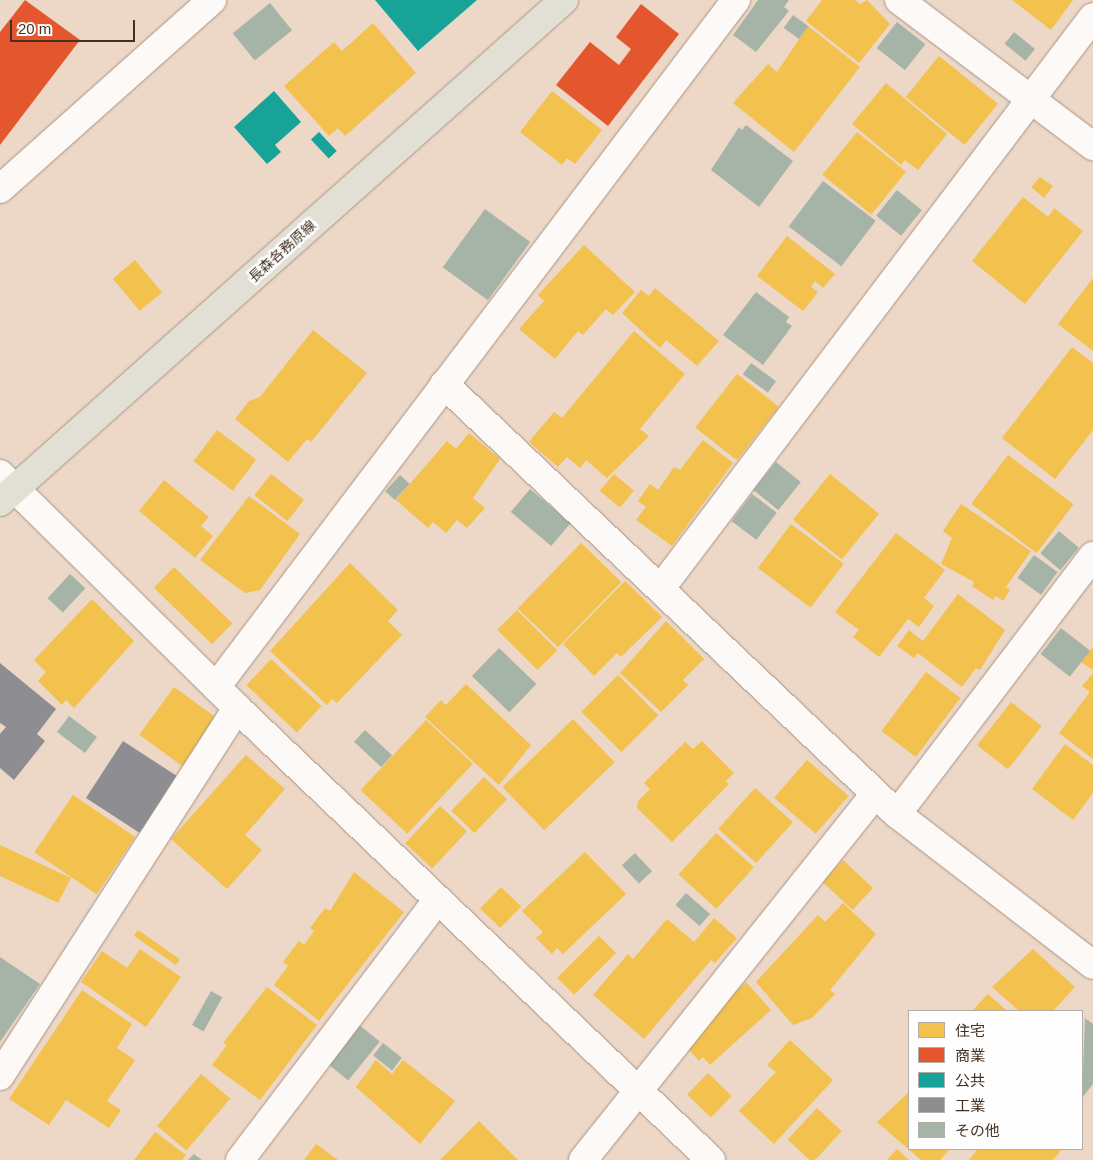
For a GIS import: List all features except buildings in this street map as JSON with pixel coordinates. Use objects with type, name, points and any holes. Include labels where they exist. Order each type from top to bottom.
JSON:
[{"type":"main road","name":"長森各務原線","points":[[5,488],[564,0]]},
{"type":"street","points":[[0,189],[212,0]]},
{"type":"street","points":[[216,687],[736,0]]},
{"type":"street","points":[[900,0],[1093,146]]},
{"type":"street","points":[[661,588],[1093,17]]},
{"type":"street","points":[[444,384],[897,814],[1093,965]]},
{"type":"street","points":[[5,488],[216,687],[636,1091],[711,1160]]},
{"type":"street","points":[[897,814],[1093,556]]},
{"type":"street","points":[[0,1076],[237,708]]},
{"type":"street","points":[[583,1160],[636,1091],[875,794]]},
{"type":"street","points":[[240,1160],[437,900]]}]
